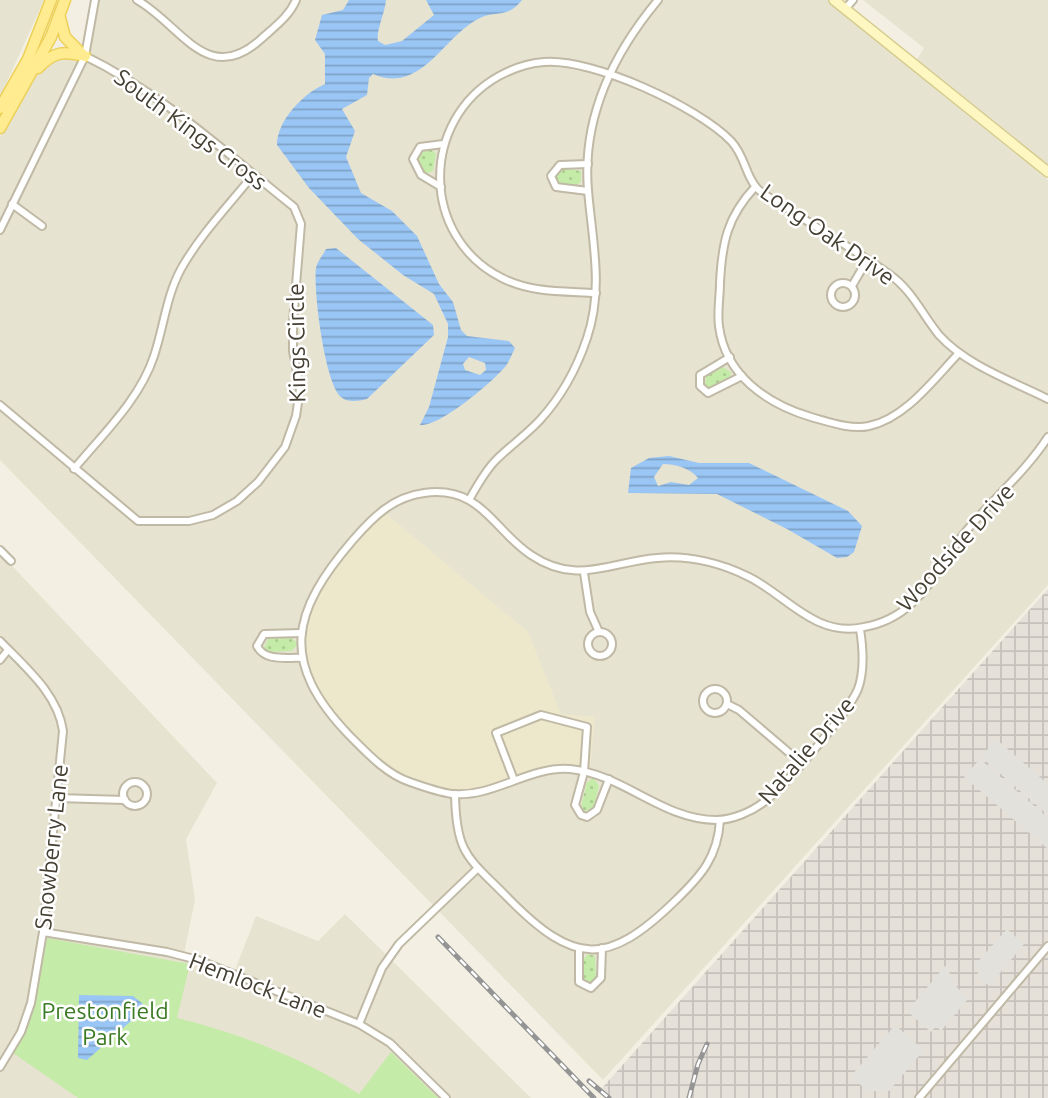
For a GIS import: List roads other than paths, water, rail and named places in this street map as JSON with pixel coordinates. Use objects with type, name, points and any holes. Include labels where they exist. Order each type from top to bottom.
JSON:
[{"type":"main road","points":[[0,108],[32,50],[51,0]]},
{"type":"main road","points":[[0,128],[29,79],[61,14],[65,0]]},
{"type":"main road","points":[[61,14],[65,37],[85,56]]},
{"type":"main road","points":[[29,79],[56,53],[64,51],[85,56]]},
{"type":"street","points":[[0,230],[85,56],[95,0]]},
{"type":"street","points":[[137,0],[203,52],[227,60],[246,52],[283,19],[296,0]]},
{"type":"street","points":[[658,0],[622,46],[608,75],[595,114],[588,164],[588,191],[595,239],[596,293],[587,338],[565,387],[540,420],[495,461],[469,500],[448,494],[425,493],[398,501],[373,518],[321,579],[309,600],[302,633],[302,658],[321,704],[379,763],[402,779],[455,794],[459,841],[478,867],[544,933],[561,944],[579,948],[601,948],[620,945],[640,933],[701,876],[715,854],[720,820]]},
{"type":"street","points":[[834,0],[1048,172]]},
{"type":"street","points":[[845,9],[853,0]]},
{"type":"street","name":"South Kings Cross","points":[[85,56],[127,76],[181,115],[294,206]]},
{"type":"street","name":"Long Oak Drive","points":[[443,144],[468,100],[504,73],[544,62],[579,65],[668,99],[707,120],[737,148],[755,187],[902,285],[939,334],[959,353],[1048,399]]},
{"type":"street","points":[[441,187],[421,175],[413,159],[421,147],[443,144],[439,166],[447,217],[468,252],[493,273],[531,288],[596,293]]},
{"type":"street","points":[[588,164],[560,165],[551,176],[556,187],[588,191]]},
{"type":"street","points":[[74,469],[126,407],[144,379],[155,355],[172,289],[182,267],[253,175]]},
{"type":"street","points":[[755,187],[734,213],[722,247],[719,326],[730,357],[742,376],[760,394],[786,409],[838,424],[868,426],[908,404],[959,353]]},
{"type":"street","points":[[12,204],[42,226]]},
{"type":"street","name":"Kings Circle","points":[[0,405],[138,521],[189,521],[213,515],[237,501],[258,482],[285,447],[298,402],[300,388],[293,351],[293,323],[301,225],[294,206]]},
{"type":"street","points":[[852,286],[867,260]]},
{"type":"street","points":[[730,357],[700,375],[702,390],[716,391],[742,376]]},
{"type":"street","name":"Woodside Drive","points":[[469,500],[491,514],[533,556],[553,566],[584,572],[658,558],[702,561],[752,578],[819,623],[860,629],[888,620],[916,599],[965,533],[1017,478],[1048,437]]},
{"type":"street","points":[[0,550],[11,561]]},
{"type":"street","points":[[584,572],[590,612],[598,632]]},
{"type":"street","name":"Natalie Drive","points":[[455,794],[490,789],[514,780],[566,769],[609,779],[681,814],[720,820],[746,813],[763,803],[856,692],[862,673],[860,629]]},
{"type":"street","points":[[598,632],[607,634],[612,641],[608,653],[600,656],[592,653],[588,645],[591,636],[598,632]]},
{"type":"street","points":[[302,633],[264,634],[257,646],[261,653],[268,657],[302,658]]},
{"type":"street","name":"Snowberry Lane","points":[[0,642],[38,681],[61,717],[63,731],[43,932],[31,1003],[21,1032],[0,1067]]},
{"type":"street","points":[[0,660],[8,650]]},
{"type":"street","points":[[727,704],[739,710],[800,762]]},
{"type":"street","points":[[514,780],[496,733],[541,715],[587,727],[584,772],[576,810],[587,817],[597,810],[609,779]]},
{"type":"street","points":[[57,798],[125,800]]},
{"type":"street","points":[[359,1024],[382,968],[400,944],[478,867]]},
{"type":"street","name":"Hemlock Lane","points":[[43,932],[167,951],[198,960],[359,1024],[390,1043],[446,1098]]},
{"type":"street","points":[[923,1097],[1048,946]]},
{"type":"street","points":[[579,948],[579,982],[591,988],[601,978],[601,948]]},
{"type":"water","points":[[349,0],[386,0],[378,37],[378,41],[385,45],[402,41],[434,15],[426,0],[522,0],[511,10],[484,16],[465,27],[418,71],[405,77],[390,78],[373,74],[369,78],[367,95],[342,109],[355,131],[346,157],[361,193],[392,211],[417,236],[439,284],[453,302],[461,330],[467,336],[509,341],[515,348],[505,367],[489,383],[452,412],[429,424],[420,425],[429,407],[448,337],[448,324],[434,294],[403,275],[358,239],[309,188],[277,145],[282,126],[293,108],[325,84],[325,54],[315,40],[322,15],[343,10]],"holes":[[[469,357],[485,363],[486,370],[480,375],[465,370],[463,364]]]},
{"type":"water","points":[[336,248],[433,325],[434,335],[367,399],[350,401],[341,397],[335,389],[325,356],[316,296],[316,268],[326,249]]},
{"type":"water","points":[[669,456],[699,463],[749,463],[848,511],[862,526],[854,552],[847,557],[837,558],[717,494],[628,493],[631,468],[649,458]],"holes":[[[663,464],[687,469],[698,478],[689,485],[671,482],[658,486],[654,477]]]},
{"type":"water","points":[[79,995],[133,996],[143,1004],[140,1013],[87,1060],[78,1058]]},
{"type":"railway","points":[[438,937],[594,1098]]},
{"type":"railway","points":[[689,1098],[698,1064],[707,1044]]},
{"type":"railway","points":[[589,1081],[609,1098]]},
{"type":"park label","name":"Prestonfield Park","points":[[105,1023]]}]
